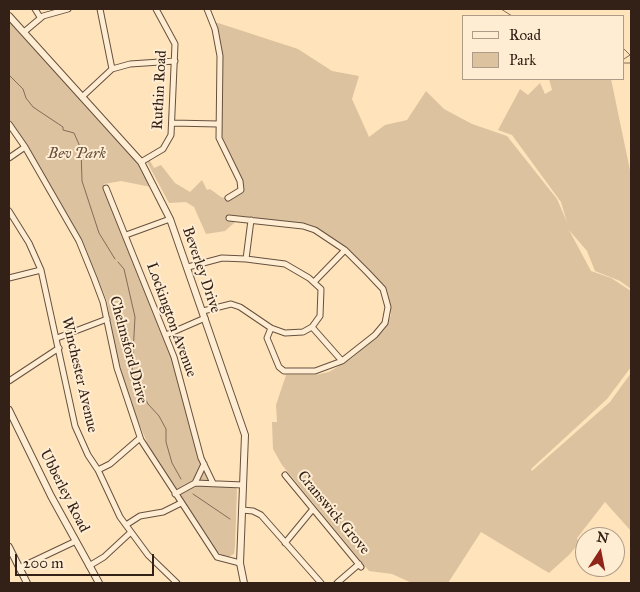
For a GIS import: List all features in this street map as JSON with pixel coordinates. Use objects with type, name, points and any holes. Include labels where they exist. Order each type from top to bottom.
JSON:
[{"type":"street","points":[[35,9],[40,17]]},
{"type":"street","points":[[24,32],[40,17],[68,9]]},
{"type":"street","points":[[100,9],[112,69]]},
{"type":"street","name":"Ruthin Road","points":[[141,162],[163,149],[171,136],[175,44],[156,9]]},
{"type":"street","points":[[206,9],[215,29],[220,56],[219,138],[240,181],[241,190],[228,198]]},
{"type":"street","name":"Beverley Drive","points":[[9,16],[141,162],[170,219],[246,434],[240,563],[244,583]]},
{"type":"street","points":[[82,97],[112,69],[130,64],[175,61]]},
{"type":"street","points":[[172,123],[218,124]]},
{"type":"street","name":"Chelmsford Drive","points":[[9,124],[25,147],[79,240],[107,319],[117,368],[140,438],[217,557],[240,563]]},
{"type":"street","points":[[9,158],[25,147]]},
{"type":"street","name":"Lockington Avenue","points":[[106,188],[166,335],[204,464],[213,482]]},
{"type":"street","name":"Winchester Avenue","points":[[9,211],[41,270],[75,426],[88,455],[98,470],[126,525],[148,555],[177,583]]},
{"type":"street","points":[[229,218],[304,226],[315,230],[345,250],[383,290],[388,307],[387,316],[381,329],[342,361],[315,371],[284,371],[279,367],[267,338],[271,328]]},
{"type":"street","points":[[126,235],[170,219]]},
{"type":"street","points":[[246,259],[251,220]]},
{"type":"street","points":[[314,282],[345,250]]},
{"type":"street","points":[[188,267],[222,258],[285,264],[322,289],[320,316],[312,327],[303,332],[284,333],[271,328],[248,311],[231,304],[203,311]]},
{"type":"street","points":[[9,278],[41,270]]},
{"type":"street","points":[[166,335],[205,318]]},
{"type":"street","points":[[57,338],[107,319]]},
{"type":"street","points":[[312,327],[342,361]]},
{"type":"street","points":[[9,381],[59,348]]},
{"type":"street","name":"Ubberley Road","points":[[9,410],[99,583]]},
{"type":"street","points":[[98,470],[110,464],[140,438]]},
{"type":"street","points":[[195,483],[204,464]]},
{"type":"street","name":"Cranswick Grove","points":[[285,475],[360,565],[337,583]]},
{"type":"street","points":[[175,494],[195,483],[213,482],[243,485]]},
{"type":"street","points":[[126,525],[140,516],[163,512],[181,503]]},
{"type":"street","points":[[285,542],[314,509]]},
{"type":"street","points":[[242,510],[259,514],[321,583]]},
{"type":"street","points":[[89,566],[104,557],[131,532]]},
{"type":"street","points":[[19,568],[76,541]]},
{"type":"street","points":[[10,551],[27,583]]},
{"type":"green space","name":"Bev Park","points":[[9,20],[139,163],[151,187],[121,181],[104,184],[103,188],[168,345],[201,464],[212,485],[235,486],[237,490],[234,554],[226,558],[216,551],[151,452],[131,404],[117,359],[107,301],[83,242],[9,118]]},
{"type":"green space","points":[[215,22],[298,49],[332,71],[359,76],[352,99],[369,137],[385,125],[407,120],[426,91],[444,109],[472,124],[507,136],[557,199],[567,222],[561,202],[512,135],[498,130],[520,89],[528,95],[540,83],[545,94],[552,90],[549,80],[611,80],[631,175],[631,289],[620,281],[595,271],[587,251],[569,230],[591,271],[611,278],[631,291],[631,367],[607,399],[531,469],[532,471],[610,402],[631,373],[631,531],[605,502],[586,527],[575,527],[575,548],[549,573],[481,532],[448,583],[412,583],[392,574],[369,571],[282,465],[273,449],[272,422],[277,422],[276,405],[286,375],[315,375],[329,372],[352,358],[384,330],[391,315],[389,299],[385,288],[346,247],[311,225],[242,216],[225,231],[206,234],[194,207],[186,202],[169,203],[147,162],[149,159],[154,168],[161,165],[175,183],[190,192],[202,180],[207,190],[210,189],[221,197],[228,199],[242,190],[244,185],[222,136],[222,48]]},
{"type":"waterway","points":[[501,9],[510,15]]},
{"type":"waterway","points":[[625,50],[630,55],[625,58]]},
{"type":"waterway","points":[[625,63],[631,63]]},
{"type":"waterway","points":[[9,75],[23,89],[26,98],[33,107],[63,127],[63,130],[74,133],[81,149],[82,181],[99,233],[115,259]]},
{"type":"waterway","points":[[118,262],[124,269],[135,317],[132,372]]},
{"type":"waterway","points":[[134,376],[148,404],[159,416],[166,429],[166,442],[172,463],[181,479]]},
{"type":"waterway","points":[[193,494],[230,519]]}]
